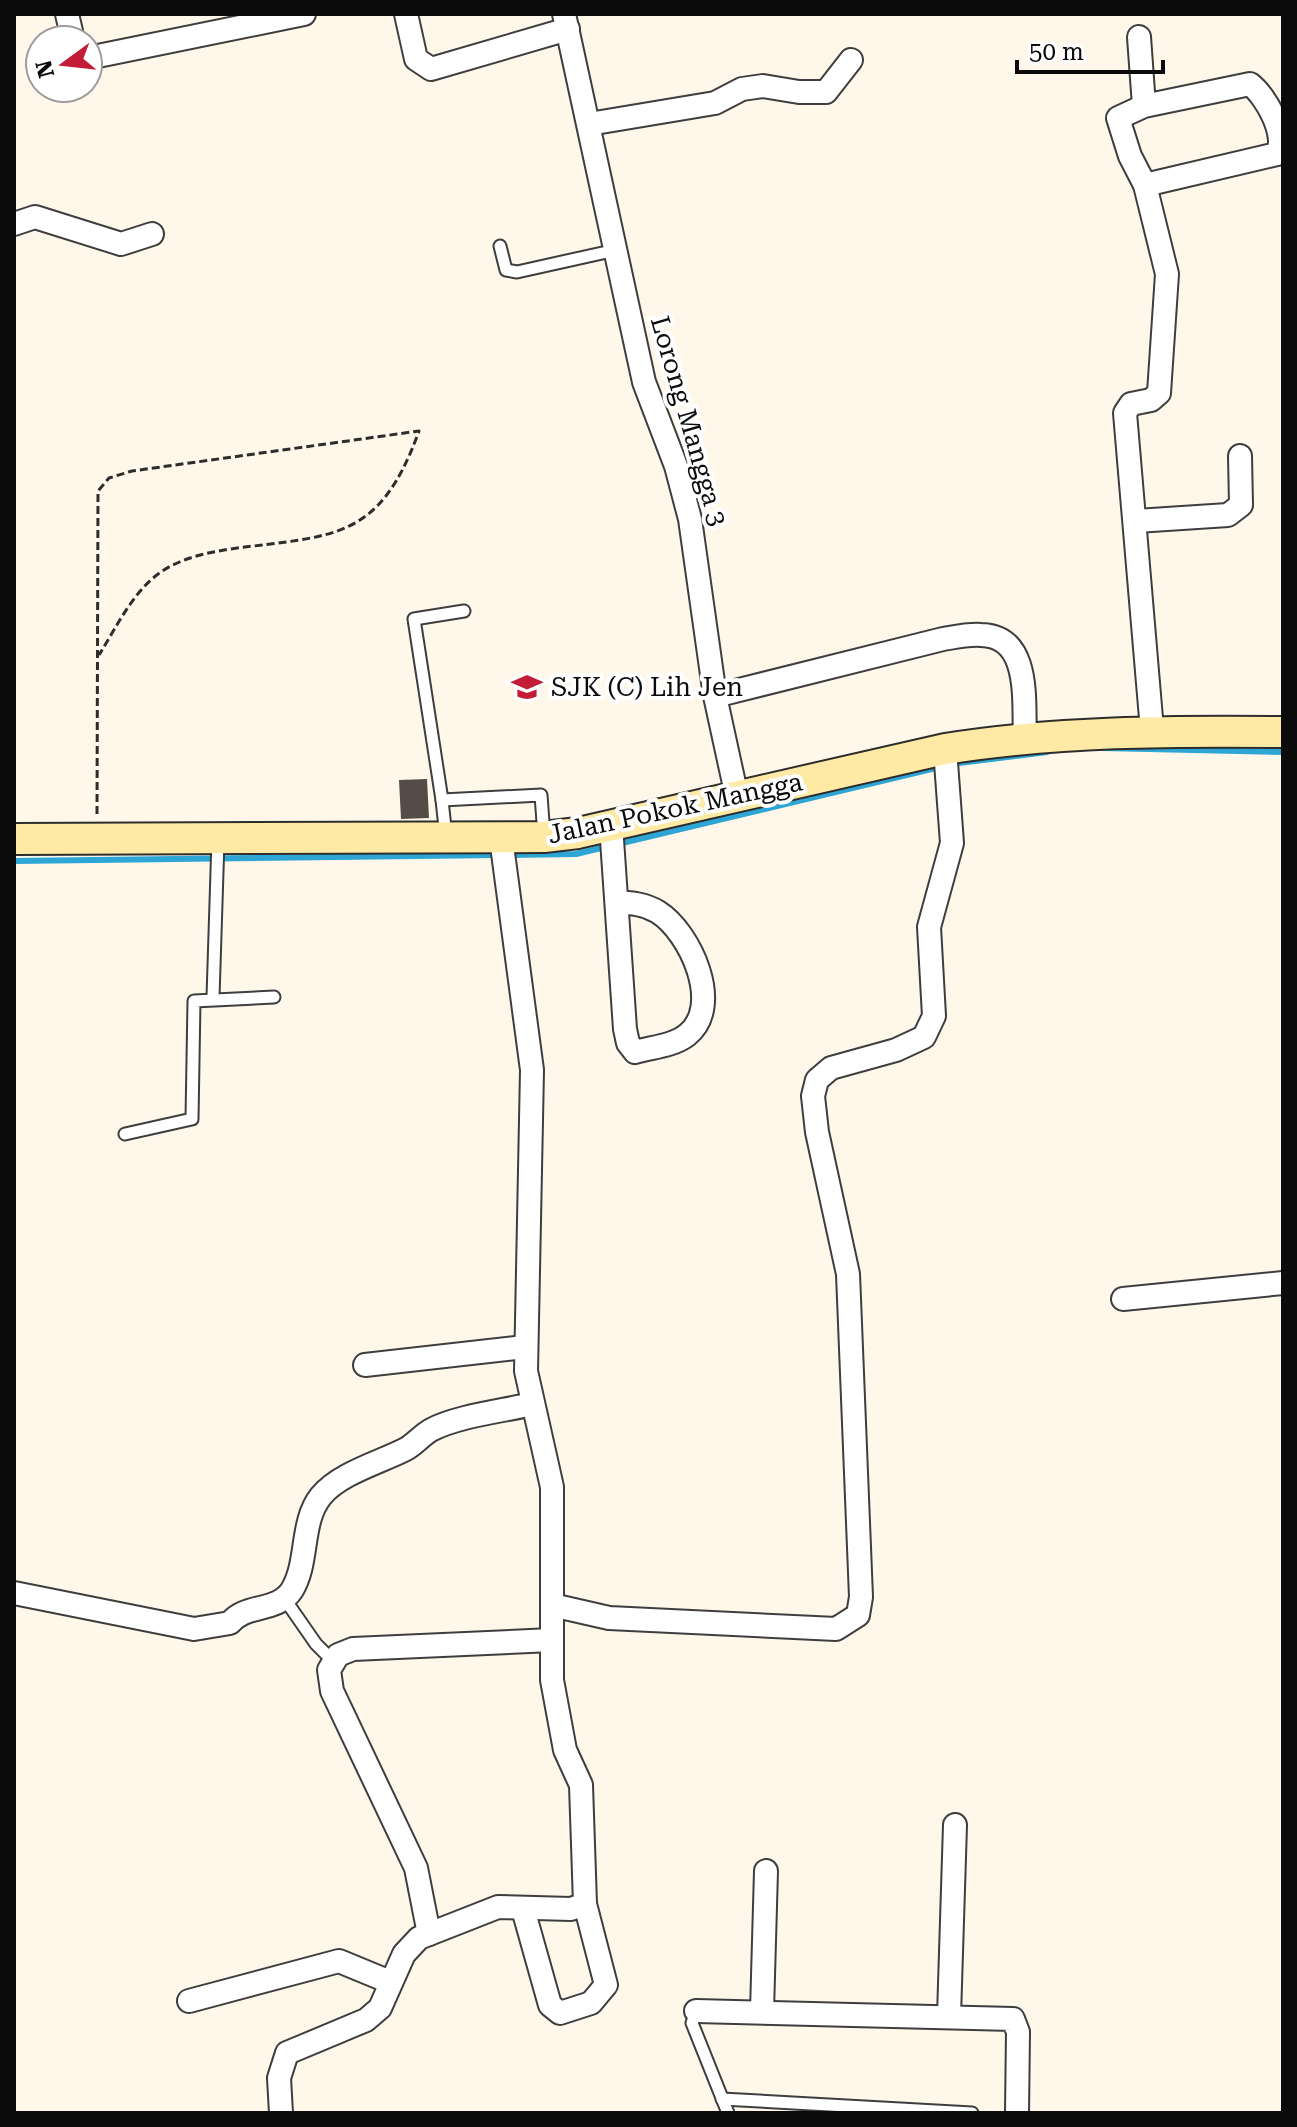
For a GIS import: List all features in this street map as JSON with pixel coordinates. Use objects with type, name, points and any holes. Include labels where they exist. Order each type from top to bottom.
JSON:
[{"type":"main road","name":"Jalan Pokok Mangga","points":[[14,839],[446,838],[503,851],[544,837],[612,839],[737,797],[1025,737],[1152,730],[1283,732]]},
{"type":"street","points":[[104,55],[304,14]]},
{"type":"street","points":[[406,14],[416,59],[431,69],[566,22]]},
{"type":"street","name":"Lorong Mangga 3","points":[[566,22],[644,382],[676,466],[690,519],[715,696],[737,797]]},
{"type":"street","points":[[1139,37],[1144,106]]},
{"type":"street","points":[[589,124],[715,103],[752,87],[826,92],[851,60]]},
{"type":"street","points":[[1145,185],[1277,154],[1281,138],[1261,94],[1250,84],[1144,106],[1118,118],[1130,156],[1145,185],[1167,274],[1159,393],[1151,400],[1131,404],[1125,413],[1152,730]]},
{"type":"street","points":[[14,224],[35,217],[121,244],[152,234]]},
{"type":"street","points":[[1136,521],[1228,515],[1237,511],[1241,505],[1240,456]]},
{"type":"street","points":[[715,696],[943,639],[981,635],[1004,644],[1021,665],[1025,737]]},
{"type":"street","points":[[552,1605],[609,1618],[836,1629],[858,1615],[861,1597],[848,1274],[817,1132],[813,1096],[817,1080],[831,1068],[896,1050],[924,1037],[934,1016],[929,927],[952,843],[946,754]]},
{"type":"street","points":[[612,839],[628,1043],[635,1052],[676,1042],[690,1033],[700,1011],[703,979],[677,929],[658,912],[637,903],[617,902]]},
{"type":"street","points":[[503,851],[532,1070],[525,1347],[532,1404],[552,1487],[552,1680],[565,1750],[581,1785],[585,1904],[606,1985],[591,2003],[560,2013],[550,2005],[523,1909]]},
{"type":"street","points":[[1123,1299],[1283,1283]]},
{"type":"street","points":[[365,1365],[525,1347]]},
{"type":"street","points":[[14,1593],[194,1629],[230,1623],[240,1611],[259,1608],[284,1598],[302,1567],[310,1521],[321,1496],[369,1463],[408,1448],[431,1430],[532,1404]]},
{"type":"street","points":[[429,1934],[416,1868],[332,1691],[329,1670],[338,1655],[353,1649],[552,1640]]},
{"type":"street","points":[[949,2016],[955,1825]]},
{"type":"street","points":[[762,2011],[766,1871]]},
{"type":"street","points":[[281,2113],[279,2078],[287,2053],[366,2020],[380,2008],[404,1954],[429,1934],[498,1907],[571,1909],[585,1904]]},
{"type":"street","points":[[189,2001],[339,1961],[390,1982]]},
{"type":"street","points":[[696,2011],[1013,2019],[1018,2032],[1017,2113]]},
{"type":"lane","points":[[500,246],[506,270],[517,272],[617,249]]},
{"type":"lane","points":[[446,838],[414,619],[464,611]]},
{"type":"lane","points":[[442,800],[541,795],[544,837]]},
{"type":"lane","points":[[213,997],[218,840]]},
{"type":"lane","points":[[125,1134],[192,1119],[194,1001],[213,997],[274,997]]},
{"type":"lane","points":[[284,1598],[316,1644],[334,1662]]},
{"type":"lane","points":[[696,2011],[692,2023],[728,2113]]},
{"type":"lane","points":[[722,2099],[972,2113]]},
{"type":"path","points":[[96,841],[98,491],[109,478],[132,471],[419,431],[395,486],[360,524],[333,535],[214,552],[182,560],[159,573],[136,597],[99,655]]},
{"type":"building","points":[[427,779],[429,818],[401,819],[399,780]]},
{"type":"waterway","points":[[1102,748],[1283,752]]},
{"type":"waterway","points":[[951,764],[1047,752]]},
{"type":"waterway","points":[[510,855],[576,854],[940,767]]},
{"type":"waterway","points":[[14,861],[498,855]]},
{"type":"place","name":"SJK (C) Lih Jen","points":[[527,687]]}]
